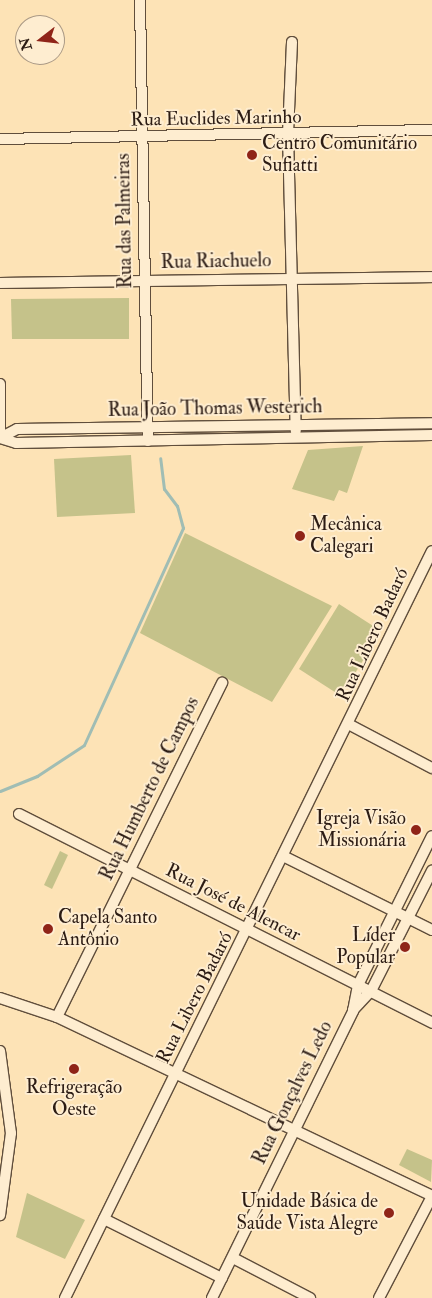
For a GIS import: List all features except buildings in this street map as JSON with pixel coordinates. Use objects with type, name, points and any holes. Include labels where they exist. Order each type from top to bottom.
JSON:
[{"type":"street","name":"Rua das Palmeiras","points":[[140,0],[143,280],[148,441]]},
{"type":"street","points":[[292,42],[288,135],[296,440]]},
{"type":"street","name":"Rua Euclides Marinho","points":[[0,139],[288,135],[432,130]]},
{"type":"street","name":"Rua Riachuelo","points":[[0,283],[432,277]]},
{"type":"street","points":[[0,384],[0,438]]},
{"type":"street","name":"Rua João Thomas Westerich","points":[[0,438],[17,430],[432,423]]},
{"type":"street","points":[[378,424],[378,437]]},
{"type":"street","points":[[226,426],[226,440]]},
{"type":"street","points":[[81,428],[81,442]]},
{"type":"street","name":"Rua João Thomas Westerich","points":[[0,438],[16,443],[296,440],[432,435]]},
{"type":"street","name":"Rua Libero Badaró","points":[[65,1298],[249,930],[432,551]]},
{"type":"street","name":"Rua Humberto de Campos","points":[[57,1017],[222,684]]},
{"type":"street","points":[[350,724],[432,768]]},
{"type":"street","name":"Rua José de Alencar","points":[[19,814],[432,1023]]},
{"type":"street","name":"Rua Gonçalves Ledo","points":[[353,1011],[358,985],[394,911],[429,848],[432,836]]},
{"type":"street","points":[[285,856],[432,930]]},
{"type":"street","name":"Rua Gonçalves Ledo","points":[[212,1298],[353,1011],[371,991],[432,871]]},
{"type":"street","points":[[0,998],[57,1017],[432,1196],[379,1298]]},
{"type":"street","points":[[0,1051],[11,1133],[0,1215]]},
{"type":"street","points":[[104,1219],[222,1278]]},
{"type":"street","points":[[233,1258],[310,1298]]},
{"type":"shaded area","points":[[129,298],[129,339],[12,339],[11,299]]},
{"type":"shaded area","points":[[363,446],[347,493],[339,490],[334,501],[292,489],[308,450]]},
{"type":"shaded area","points":[[131,455],[135,513],[57,517],[54,459]]},
{"type":"shaded area","points":[[185,533],[332,606],[272,702],[140,633]]},
{"type":"shaded area","points":[[339,604],[381,631],[341,696],[299,669]]},
{"type":"shaded area","points":[[60,851],[68,855],[52,889],[44,885]]},
{"type":"shaded area","points":[[407,1149],[432,1160],[431,1182],[399,1165]]},
{"type":"shaded area","points":[[27,1193],[85,1220],[65,1259],[16,1237]]},
{"type":"waterway","points":[[0,791],[37,776],[84,745],[183,528],[177,506],[164,489],[160,458]]},
{"type":"place","name":"Centro Comunitário Sufiatti","points":[[252,155]]},
{"type":"place","name":"Mecânica Calegari","points":[[300,536]]},
{"type":"place","name":"Igreja Visão Missionária","points":[[416,830]]},
{"type":"place","name":"Capela Santo Antônio","points":[[48,929]]},
{"type":"place","name":"Líder Popular","points":[[405,947]]},
{"type":"place","name":"Refrigeração Oeste","points":[[74,1069]]},
{"type":"place","name":"Unidade Básica de Saúde Vista Alegre","points":[[389,1213]]}]
